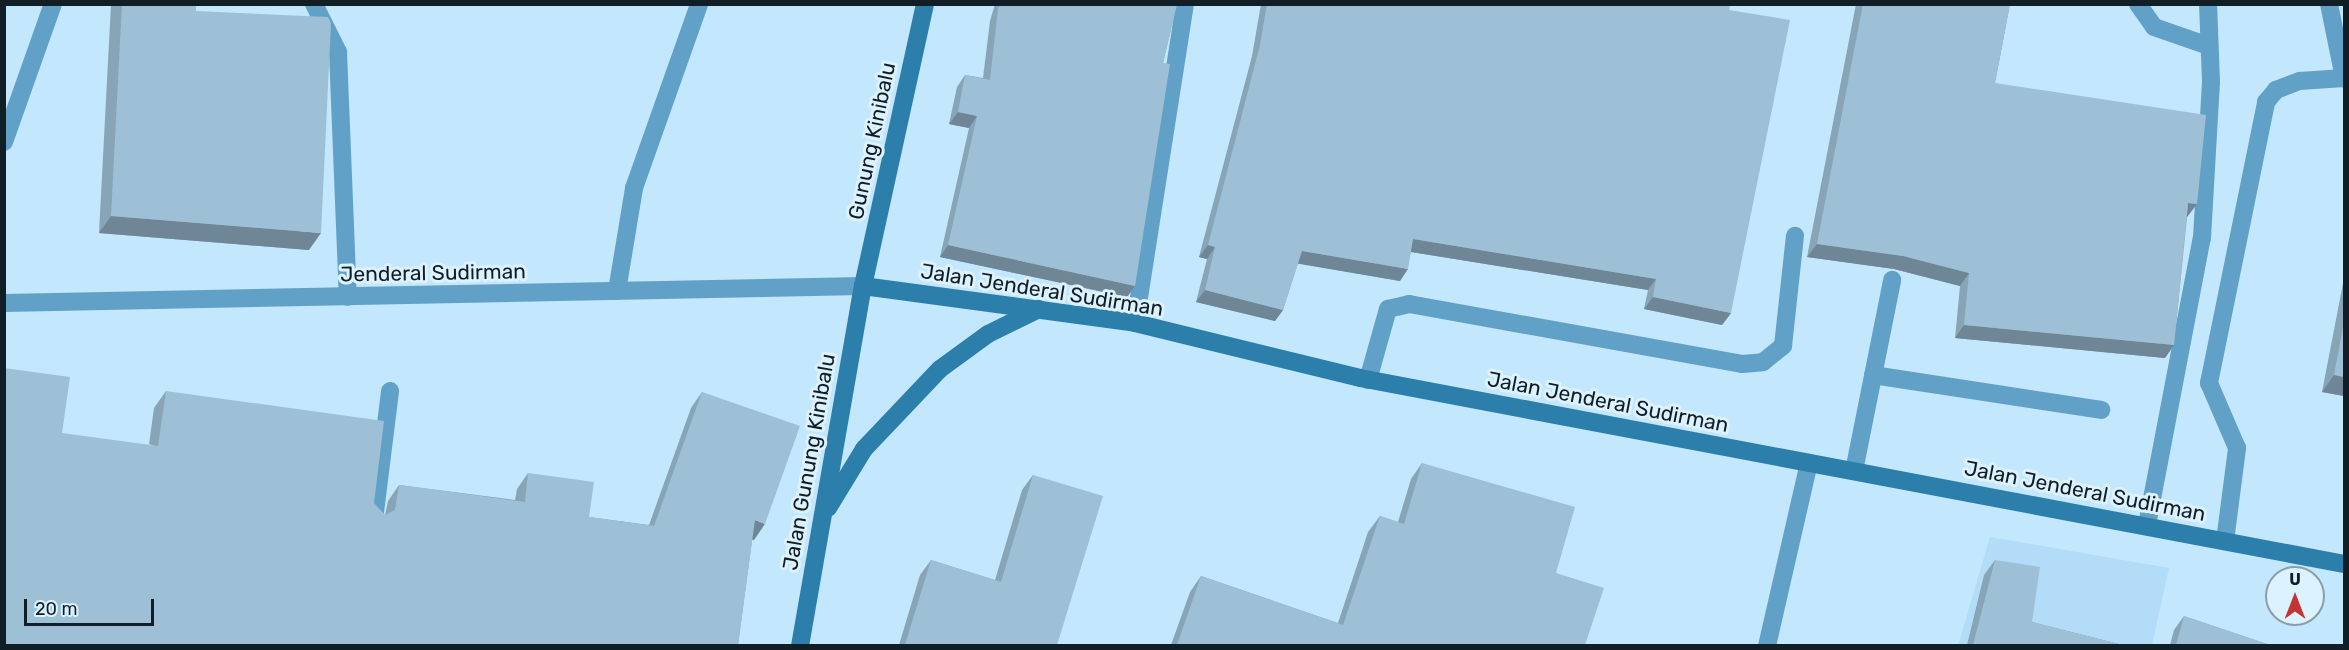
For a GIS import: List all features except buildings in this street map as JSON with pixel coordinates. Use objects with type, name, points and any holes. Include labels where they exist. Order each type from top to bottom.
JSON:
[{"type":"street","points":[[4,142],[53,4]]},
{"type":"street","points":[[314,4],[338,52],[348,297]]},
{"type":"street","points":[[617,291],[634,188],[699,4]]},
{"type":"street","name":"Gunung Kinibalu","points":[[863,286],[925,4]]},
{"type":"street","points":[[1135,323],[1185,4]]},
{"type":"street","points":[[2138,4],[2154,27],[2209,46]]},
{"type":"street","points":[[2147,525],[2202,237],[2209,46],[2208,4]]},
{"type":"street","points":[[2225,541],[2236,448],[2209,383],[2266,102],[2276,90],[2300,81],[2344,78],[2329,4]]},
{"type":"street","points":[[1368,380],[1388,309],[1409,304],[1742,364],[1763,362],[1783,346],[1795,236]]},
{"type":"street","points":[[1854,471],[1892,280]]},
{"type":"street","name":"Jenderal Sudirman","points":[[4,303],[863,286]]},
{"type":"street","name":"Jalan Jenderal Sudirman","points":[[863,286],[1135,323],[1368,380],[2147,525],[2344,564]]},
{"type":"street","name":"Jalan Gunung Kinibalu","points":[[800,645],[863,286]]},
{"type":"street","points":[[822,517],[864,449],[940,369],[988,334],[1039,309]]},
{"type":"street","points":[[1873,375],[2102,410]]},
{"type":"street","points":[[374,519],[390,391]]},
{"type":"street","points":[[1767,645],[1809,463]]},
{"type":"shaded area","points":[[1990,537],[2169,568],[2152,645],[1958,646]]}]
